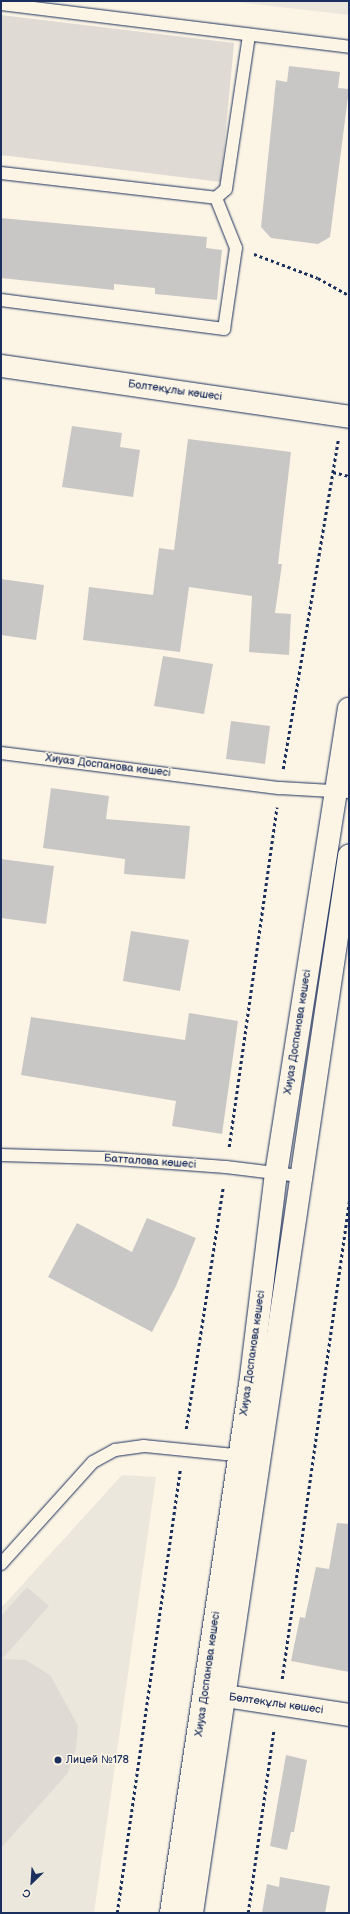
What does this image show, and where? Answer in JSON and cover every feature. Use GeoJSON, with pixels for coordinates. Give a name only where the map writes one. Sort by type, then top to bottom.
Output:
{"type":"FeatureCollection","features":[{"type":"Feature","properties":{"kind":"street","name":"Болтекұлы көшесі"},"geometry":{"type":"LineString","coordinates":[[1,366],[349,417]]}},
{"type":"Feature","properties":{"kind":"street","name":"Хиуаз Доспанова көшесі"},"geometry":{"type":"LineString","coordinates":[[249,1457],[276,1174],[342,792],[349,709]]}},
{"type":"Feature","properties":{"kind":"street","name":"Хиуаз Доспанова көшесі"},"geometry":{"type":"LineString","coordinates":[[192,1913],[214,1695],[249,1457],[299,1176],[349,856]]}},
{"type":"Feature","properties":{"kind":"street","name":"Хиуаз Доспанова көшесі"},"geometry":{"type":"LineString","coordinates":[[171,1913],[214,1695]]}},
{"type":"Feature","properties":{"kind":"street","name":"Бөлтекұлы көшесі"},"geometry":{"type":"LineString","coordinates":[[214,1695],[349,1715]]}},
{"type":"Feature","properties":{"kind":"lane"},"geometry":{"type":"LineString","coordinates":[[1,4],[349,47]]}},
{"type":"Feature","properties":{"kind":"lane"},"geometry":{"type":"LineString","coordinates":[[1,173],[216,198],[226,189],[249,35]]}},
{"type":"Feature","properties":{"kind":"lane"},"geometry":{"type":"LineString","coordinates":[[1,300],[224,329],[236,248],[216,198]]}},
{"type":"Feature","properties":{"kind":"lane","name":"Хиуаз Доспанова көшесі"},"geometry":{"type":"LineString","coordinates":[[1,753],[342,792]]}},
{"type":"Feature","properties":{"kind":"lane","name":"Батталова көшесі"},"geometry":{"type":"LineString","coordinates":[[1,1155],[103,1158],[226,1167],[299,1176]]}},
{"type":"Feature","properties":{"kind":"lane"},"geometry":{"type":"LineString","coordinates":[[1,1564],[93,1462],[115,1450],[144,1446],[249,1457]]}},
{"type":"Feature","properties":{"kind":"path"},"geometry":{"type":"LineString","coordinates":[[236,248],[279,262],[349,295]]}},
{"type":"Feature","properties":{"kind":"path"},"geometry":{"type":"LineString","coordinates":[[333,472],[349,476]]}},
{"type":"Feature","properties":{"kind":"path"},"geometry":{"type":"LineString","coordinates":[[248,1913],[349,1201]]}},
{"type":"Feature","properties":{"kind":"shaded area"},"geometry":{"type":"Polygon","coordinates":[[[227,1],[349,1],[349,15],[227,1]]]}},
{"type":"Feature","properties":{"kind":"shaded area"},"geometry":{"type":"Polygon","coordinates":[[[1,15],[234,43],[221,182],[1,155],[1,15]]]}},
{"type":"Feature","properties":{"kind":"shaded area","name":"Лицей №178"},"geometry":{"type":"Polygon","coordinates":[[[122,1475],[156,1477],[94,1913],[1,1913],[1,1608],[122,1475]]]}},
{"type":"Feature","properties":{"kind":"shaded area"},"geometry":{"type":"Polygon","coordinates":[[[27,1587],[49,1606],[2,1659],[26,1660],[51,1676],[78,1726],[76,1749],[68,1773],[1,1848],[1,1616],[27,1587]]]}},
{"type":"Feature","properties":{"kind":"building"},"geometry":{"type":"Polygon","coordinates":[[[289,66],[340,72],[338,88],[349,89],[330,237],[318,244],[271,238],[261,227],[276,80],[287,82],[289,66]]]}},
{"type":"Feature","properties":{"kind":"building"},"geometry":{"type":"Polygon","coordinates":[[[1,218],[207,237],[206,248],[222,250],[217,300],[155,294],[155,288],[114,284],[114,290],[1,278],[1,218]]]}},
{"type":"Feature","properties":{"kind":"building"},"geometry":{"type":"Polygon","coordinates":[[[72,426],[122,433],[120,447],[140,450],[133,497],[62,487],[72,426]]]}},
{"type":"Feature","properties":{"kind":"building"},"geometry":{"type":"Polygon","coordinates":[[[188,439],[291,452],[278,564],[282,564],[275,613],[291,614],[289,655],[249,652],[252,596],[189,587],[180,652],[83,640],[89,587],[153,595],[159,548],[174,550],[188,439]]]}},
{"type":"Feature","properties":{"kind":"building"},"geometry":{"type":"Polygon","coordinates":[[[1,579],[44,585],[36,640],[1,635],[1,579]]]}},
{"type":"Feature","properties":{"kind":"building"},"geometry":{"type":"Polygon","coordinates":[[[163,656],[213,664],[204,714],[154,706],[163,656]]]}},
{"type":"Feature","properties":{"kind":"building"},"geometry":{"type":"Polygon","coordinates":[[[231,721],[270,726],[265,764],[226,759],[231,721]]]}},
{"type":"Feature","properties":{"kind":"building"},"geometry":{"type":"Polygon","coordinates":[[[51,788],[109,796],[106,819],[190,826],[185,879],[124,874],[125,859],[43,848],[51,788]]]}},
{"type":"Feature","properties":{"kind":"building"},"geometry":{"type":"Polygon","coordinates":[[[1,859],[54,866],[46,924],[1,918],[1,859]]]}},
{"type":"Feature","properties":{"kind":"building"},"geometry":{"type":"Polygon","coordinates":[[[131,931],[189,940],[180,991],[123,981],[131,931]]]}},
{"type":"Feature","properties":{"kind":"building"},"geometry":{"type":"Polygon","coordinates":[[[189,1013],[238,1021],[222,1134],[172,1126],[176,1101],[21,1075],[31,1017],[185,1040],[189,1013]]]}},
{"type":"Feature","properties":{"kind":"building"},"geometry":{"type":"Polygon","coordinates":[[[147,1218],[196,1238],[176,1286],[152,1332],[48,1277],[77,1223],[132,1252],[147,1218]]]}},
{"type":"Feature","properties":{"kind":"building"},"geometry":{"type":"Polygon","coordinates":[[[337,1523],[349,1524],[349,1672],[291,1661],[300,1617],[305,1618],[316,1567],[329,1569],[337,1523]]]}},
{"type":"Feature","properties":{"kind":"building"},"geometry":{"type":"Polygon","coordinates":[[[286,1755],[307,1760],[294,1832],[291,1832],[287,1850],[270,1846],[286,1755]]]}},
{"type":"Feature","properties":{"kind":"building"},"geometry":{"type":"Polygon","coordinates":[[[280,1877],[330,1886],[325,1913],[262,1913],[267,1884],[279,1887],[280,1877]]]}},
{"type":"Feature","properties":{"kind":"place","name":"Лицей №178"},"geometry":{"type":"Point","coordinates":[58,1760]}}]}
